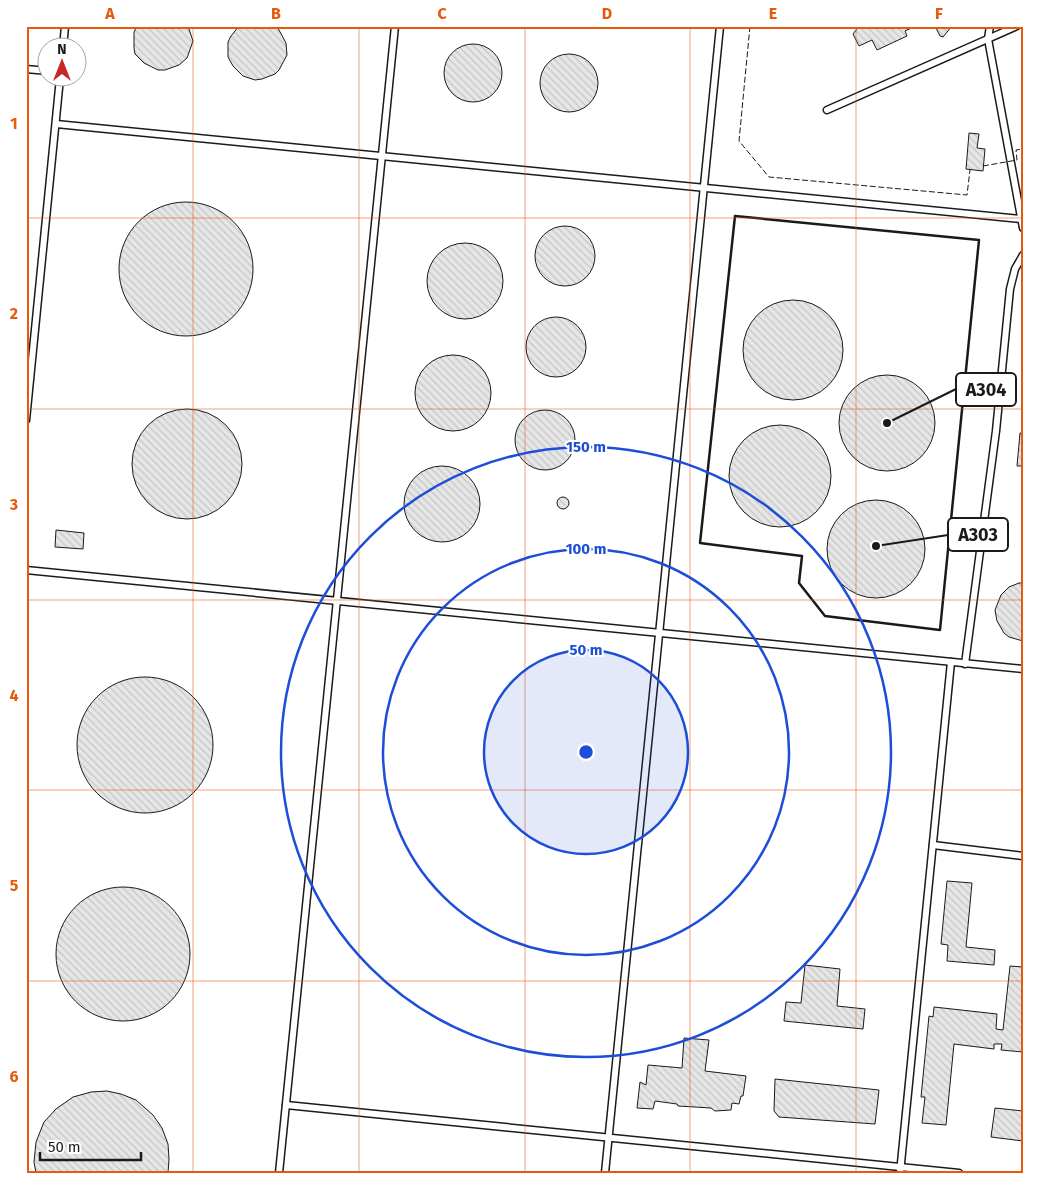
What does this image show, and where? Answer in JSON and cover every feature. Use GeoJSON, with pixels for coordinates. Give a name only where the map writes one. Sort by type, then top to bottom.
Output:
{"type":"FeatureCollection","features":[{"type":"Feature","properties":{"kind":"lane"},"geometry":{"type":"LineString","coordinates":[[279,1173],[395,26]]}},
{"type":"Feature","properties":{"kind":"lane"},"geometry":{"type":"LineString","coordinates":[[606,1173],[720,26]]}},
{"type":"Feature","properties":{"kind":"lane"},"geometry":{"type":"LineString","coordinates":[[990,26],[988,39],[1023,228]]}},
{"type":"Feature","properties":{"kind":"lane"},"geometry":{"type":"LineString","coordinates":[[827,110],[1017,26]]}},
{"type":"Feature","properties":{"kind":"lane"},"geometry":{"type":"LineString","coordinates":[[26,420],[59,88]]}},
{"type":"Feature","properties":{"kind":"lane"},"geometry":{"type":"LineString","coordinates":[[56,124],[382,154],[1021,219]]}},
{"type":"Feature","properties":{"kind":"lane"},"geometry":{"type":"LineString","coordinates":[[965,664],[996,431],[1010,288],[1015,269],[1023,255]]}},
{"type":"Feature","properties":{"kind":"lane"},"geometry":{"type":"LineString","coordinates":[[26,570],[1023,669]]}},
{"type":"Feature","properties":{"kind":"lane"},"geometry":{"type":"LineString","coordinates":[[900,1170],[951,662]]}},
{"type":"Feature","properties":{"kind":"lane"},"geometry":{"type":"LineString","coordinates":[[933,845],[1023,856]]}},
{"type":"Feature","properties":{"kind":"lane"},"geometry":{"type":"LineString","coordinates":[[286,1105],[900,1170],[959,1173]]}},
{"type":"Feature","properties":{"kind":"building"},"geometry":{"type":"Polygon","coordinates":[[[137,26],[188,26],[193,41],[187,58],[179,65],[165,70],[158,70],[144,63],[135,54],[134,32],[137,26]]]}},
{"type":"Feature","properties":{"kind":"building"},"geometry":{"type":"Polygon","coordinates":[[[239,26],[276,26],[279,30],[286,43],[287,55],[275,74],[255,80],[243,76],[233,66],[228,57],[228,42],[239,26]]]}},
{"type":"Feature","properties":{"kind":"building"},"geometry":{"type":"Polygon","coordinates":[[[859,26],[916,26],[905,31],[907,36],[877,50],[872,40],[859,46],[853,34],[859,26]]]}},
{"type":"Feature","properties":{"kind":"building"},"geometry":{"type":"Polygon","coordinates":[[[935,26],[952,26],[943,37],[940,36],[935,26]]]}},
{"type":"Feature","properties":{"kind":"building"},"geometry":{"type":"Polygon","coordinates":[[[467,44],[479,44],[494,52],[502,67],[502,79],[494,94],[479,102],[467,102],[452,94],[444,79],[444,67],[452,52],[467,44]]]}},
{"type":"Feature","properties":{"kind":"building"},"geometry":{"type":"Polygon","coordinates":[[[563,54],[575,54],[590,62],[598,77],[598,89],[590,104],[575,112],[563,112],[548,104],[540,89],[540,77],[548,62],[563,54]]]}},
{"type":"Feature","properties":{"kind":"building"},"geometry":{"type":"Polygon","coordinates":[[[969,133],[979,134],[977,148],[985,149],[983,171],[966,169],[969,133]]]}},
{"type":"Feature","properties":{"kind":"building"},"geometry":{"type":"Polygon","coordinates":[[[186,202],[212,207],[223,213],[233,222],[242,232],[248,243],[253,269],[248,295],[242,306],[233,316],[223,325],[212,331],[186,336],[160,331],[149,325],[139,316],[130,306],[124,295],[119,269],[124,243],[130,232],[139,222],[149,213],[160,207],[186,202]]]}},
{"type":"Feature","properties":{"kind":"building"},"geometry":{"type":"Polygon","coordinates":[[[565,226],[582,231],[590,239],[595,256],[590,273],[582,281],[565,286],[548,281],[540,273],[535,256],[540,239],[548,231],[565,226]]]}},
{"type":"Feature","properties":{"kind":"building"},"geometry":{"type":"Polygon","coordinates":[[[465,243],[480,246],[492,254],[500,266],[503,281],[500,296],[492,308],[480,316],[465,319],[450,316],[438,308],[430,296],[427,281],[430,266],[438,254],[450,246],[465,243]]]}},
{"type":"Feature","properties":{"kind":"building"},"geometry":{"type":"Polygon","coordinates":[[[793,300],[812,304],[828,315],[839,331],[843,350],[839,369],[828,385],[812,396],[793,400],[774,396],[758,385],[747,369],[743,350],[747,331],[758,315],[774,304],[793,300]]]}},
{"type":"Feature","properties":{"kind":"building"},"geometry":{"type":"Polygon","coordinates":[[[556,317],[572,322],[577,326],[581,331],[586,347],[581,363],[577,368],[572,372],[556,377],[540,372],[535,368],[531,363],[526,347],[531,331],[535,326],[540,322],[556,317]]]}},
{"type":"Feature","properties":{"kind":"building"},"geometry":{"type":"Polygon","coordinates":[[[446,355],[460,355],[474,361],[485,372],[491,386],[488,408],[480,420],[460,431],[446,431],[432,425],[421,414],[415,400],[415,386],[421,372],[432,361],[446,355]]]}},
{"type":"Feature","properties":{"kind":"building"},"geometry":{"type":"Polygon","coordinates":[[[887,375],[905,378],[921,389],[932,405],[935,423],[932,441],[921,457],[905,468],[887,471],[869,468],[853,457],[842,441],[839,423],[842,405],[853,389],[869,378],[887,375]]]}},
{"type":"Feature","properties":{"kind":"building"},"geometry":{"type":"Polygon","coordinates":[[[187,409],[208,414],[226,425],[237,443],[242,464],[237,485],[226,503],[208,514],[187,519],[166,514],[148,503],[137,485],[132,464],[137,443],[148,425],[166,414],[187,409]]]}},
{"type":"Feature","properties":{"kind":"building"},"geometry":{"type":"Polygon","coordinates":[[[545,410],[562,415],[570,423],[575,440],[570,457],[562,465],[545,470],[528,465],[520,457],[515,440],[520,423],[528,415],[545,410]]]}},
{"type":"Feature","properties":{"kind":"building"},"geometry":{"type":"Polygon","coordinates":[[[780,425],[799,429],[816,440],[827,457],[831,476],[827,495],[816,512],[799,523],[780,527],[761,523],[744,512],[733,495],[729,476],[733,457],[744,440],[761,429],[780,425]]]}},
{"type":"Feature","properties":{"kind":"building"},"geometry":{"type":"Polygon","coordinates":[[[1020,433],[1023,433],[1023,466],[1017,466],[1020,433]]]}},
{"type":"Feature","properties":{"kind":"building"},"geometry":{"type":"Polygon","coordinates":[[[442,466],[457,469],[469,477],[477,489],[480,504],[477,519],[469,531],[457,539],[442,542],[427,539],[415,531],[407,519],[404,504],[407,489],[415,477],[427,469],[442,466]]]}},
{"type":"Feature","properties":{"kind":"building"},"geometry":{"type":"Polygon","coordinates":[[[561,497],[565,497],[569,503],[565,509],[561,509],[557,505],[557,501],[561,497]]]}},
{"type":"Feature","properties":{"kind":"building"},"geometry":{"type":"Polygon","coordinates":[[[876,500],[895,504],[910,515],[921,530],[925,549],[921,568],[910,583],[895,594],[876,598],[857,594],[842,583],[831,568],[827,549],[831,530],[842,515],[857,504],[876,500]]]}},
{"type":"Feature","properties":{"kind":"building"},"geometry":{"type":"Polygon","coordinates":[[[56,530],[84,533],[83,549],[55,547],[56,530]]]}},
{"type":"Feature","properties":{"kind":"building"},"geometry":{"type":"Polygon","coordinates":[[[1023,583],[1023,641],[1009,637],[1004,633],[997,621],[995,610],[1001,595],[1009,587],[1023,583]]]}},
{"type":"Feature","properties":{"kind":"building"},"geometry":{"type":"Polygon","coordinates":[[[145,677],[171,682],[193,697],[208,719],[213,745],[208,771],[193,793],[171,808],[145,813],[119,808],[97,793],[82,771],[77,745],[82,719],[97,697],[119,682],[145,677]]]}},
{"type":"Feature","properties":{"kind":"building"},"geometry":{"type":"Polygon","coordinates":[[[947,881],[972,883],[966,947],[995,950],[994,965],[947,961],[948,945],[941,944],[947,881]]]}},
{"type":"Feature","properties":{"kind":"building"},"geometry":{"type":"Polygon","coordinates":[[[123,887],[149,892],[160,898],[170,907],[179,917],[185,928],[190,954],[185,980],[179,991],[170,1001],[160,1010],[149,1016],[123,1021],[97,1016],[86,1010],[76,1001],[67,991],[61,980],[56,954],[61,928],[67,917],[76,907],[86,898],[97,892],[123,887]]]}},
{"type":"Feature","properties":{"kind":"building"},"geometry":{"type":"Polygon","coordinates":[[[805,965],[840,969],[837,1006],[865,1009],[863,1029],[784,1021],[786,1002],[801,1003],[805,965]]]}},
{"type":"Feature","properties":{"kind":"building"},"geometry":{"type":"Polygon","coordinates":[[[1010,966],[1023,967],[1023,1052],[1001,1050],[1002,1044],[994,1044],[994,1049],[954,1044],[946,1125],[922,1123],[925,1097],[921,1097],[929,1016],[933,1017],[934,1007],[997,1014],[996,1029],[1003,1030],[1010,966]]]}},
{"type":"Feature","properties":{"kind":"building"},"geometry":{"type":"Polygon","coordinates":[[[684,1038],[709,1040],[705,1071],[746,1076],[743,1096],[741,1096],[739,1104],[732,1103],[731,1110],[715,1111],[711,1108],[678,1106],[677,1104],[655,1101],[653,1109],[637,1108],[640,1082],[646,1085],[648,1065],[682,1068],[684,1038]]]}},
{"type":"Feature","properties":{"kind":"building"},"geometry":{"type":"Polygon","coordinates":[[[775,1079],[879,1090],[875,1124],[779,1117],[774,1111],[775,1079]]]}},
{"type":"Feature","properties":{"kind":"building"},"geometry":{"type":"Polygon","coordinates":[[[107,1091],[136,1100],[153,1115],[162,1128],[168,1144],[168,1173],[36,1173],[34,1162],[36,1142],[44,1122],[56,1109],[73,1097],[91,1092],[107,1091]]]}},
{"type":"Feature","properties":{"kind":"building"},"geometry":{"type":"Polygon","coordinates":[[[995,1108],[1023,1111],[1023,1141],[991,1137],[995,1108]]]}},
{"type":"Feature","properties":{"kind":"fence"},"geometry":{"type":"LineString","coordinates":[[750,26],[739,141],[769,177],[967,195],[970,170]]}},
{"type":"Feature","properties":{"kind":"fence"},"geometry":{"type":"LineString","coordinates":[[983,166],[1017,160],[1016,150],[1023,149]]}},
{"type":"Feature","properties":{"kind":"wall"},"geometry":{"type":"LineString","coordinates":[[735,216],[979,240],[940,630],[825,616],[799,583],[802,556],[700,543],[735,216]]}},
{"type":"Feature","properties":{"kind":"place","name":"A304"},"geometry":{"type":"Point","coordinates":[887,423]}},
{"type":"Feature","properties":{"kind":"place","name":"A303"},"geometry":{"type":"Point","coordinates":[876,546]}}]}
